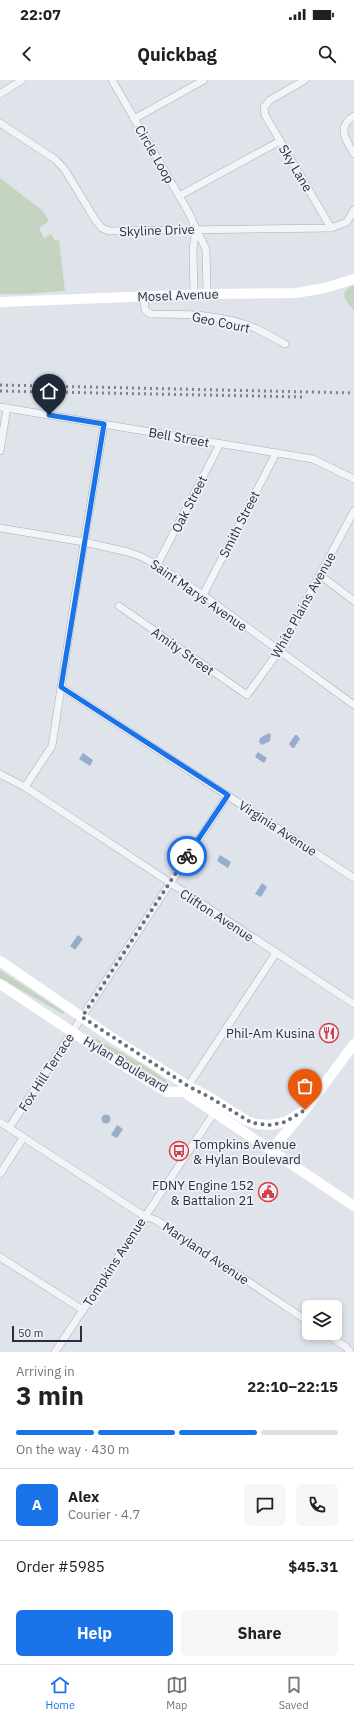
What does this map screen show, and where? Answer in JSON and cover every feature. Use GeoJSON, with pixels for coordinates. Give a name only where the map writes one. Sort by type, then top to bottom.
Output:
{"type":"FeatureCollection","features":[{"type":"Feature","properties":{"kind":"main road","name":"Mosel Avenue"},"geometry":{"type":"LineString","coordinates":[[0,302],[194,294],[296,293],[326,288],[354,279]]}},
{"type":"Feature","properties":{"kind":"main road","name":"Hylan Boulevard"},"geometry":{"type":"LineString","coordinates":[[0,961],[186,1089],[214,1113],[354,1206]]}},
{"type":"Feature","properties":{"kind":"main road","name":"Hylan Boulevard"},"geometry":{"type":"LineString","coordinates":[[0,984],[116,1061],[167,1092],[186,1089]]}},
{"type":"Feature","properties":{"kind":"main road"},"geometry":{"type":"LineString","coordinates":[[271,1150],[305,1110],[354,1044]]}},
{"type":"Feature","properties":{"kind":"main road"},"geometry":{"type":"LineString","coordinates":[[186,1089],[211,1098],[247,1121],[257,1124],[270,1125],[285,1122],[305,1110]]}},
{"type":"Feature","properties":{"kind":"street"},"geometry":{"type":"LineString","coordinates":[[0,94],[22,80]]}},
{"type":"Feature","properties":{"kind":"street","name":"Circle Loop"},"geometry":{"type":"LineString","coordinates":[[112,80],[179,196],[206,248],[206,294]]}},
{"type":"Feature","properties":{"kind":"street"},"geometry":{"type":"LineString","coordinates":[[134,119],[204,80]]}},
{"type":"Feature","properties":{"kind":"street","name":"Sky Lane"},"geometry":{"type":"LineString","coordinates":[[305,80],[270,100],[264,107],[265,115],[332,228]]}},
{"type":"Feature","properties":{"kind":"street"},"geometry":{"type":"LineString","coordinates":[[354,116],[349,119],[344,127],[344,136],[354,154]]}},
{"type":"Feature","properties":{"kind":"street","name":"Skyline Drive"},"geometry":{"type":"LineString","coordinates":[[0,123],[56,160],[65,170],[96,221],[102,228],[114,232],[196,229],[332,228],[347,222],[354,210]]}},
{"type":"Feature","properties":{"kind":"street"},"geometry":{"type":"LineString","coordinates":[[179,196],[280,141]]}},
{"type":"Feature","properties":{"kind":"street"},"geometry":{"type":"LineString","coordinates":[[194,294],[193,249],[196,229]]}},
{"type":"Feature","properties":{"kind":"street","name":"Geo Court"},"geometry":{"type":"LineString","coordinates":[[144,296],[145,310],[151,314],[198,314],[227,320],[257,329],[285,344]]}},
{"type":"Feature","properties":{"kind":"street"},"geometry":{"type":"LineString","coordinates":[[0,451],[4,407]]}},
{"type":"Feature","properties":{"kind":"street","name":"Bell Street"},"geometry":{"type":"LineString","coordinates":[[4,407],[313,459],[354,479]]}},
{"type":"Feature","properties":{"kind":"street"},"geometry":{"type":"LineString","coordinates":[[25,787],[52,746],[104,424]]}},
{"type":"Feature","properties":{"kind":"street","name":"Oak Street"},"geometry":{"type":"LineString","coordinates":[[158,564],[220,444]]}},
{"type":"Feature","properties":{"kind":"street","name":"Smith Street"},"geometry":{"type":"LineString","coordinates":[[203,595],[276,453]]}},
{"type":"Feature","properties":{"kind":"street","name":"White Plains Avenue"},"geometry":{"type":"LineString","coordinates":[[247,696],[279,651],[354,511]]}},
{"type":"Feature","properties":{"kind":"street","name":"Saint Marys Avenue"},"geometry":{"type":"LineString","coordinates":[[0,528],[84,542],[128,552],[158,564],[354,705]]}},
{"type":"Feature","properties":{"kind":"street"},"geometry":{"type":"LineString","coordinates":[[320,575],[354,601]]}},
{"type":"Feature","properties":{"kind":"street","name":"Amity Street"},"geometry":{"type":"LineString","coordinates":[[118,606],[247,696]]}},
{"type":"Feature","properties":{"kind":"street","name":"Virginia Avenue"},"geometry":{"type":"LineString","coordinates":[[61,687],[354,878]]}},
{"type":"Feature","properties":{"kind":"street","name":"Clifton Avenue"},"geometry":{"type":"LineString","coordinates":[[0,774],[25,787],[169,884],[354,1004]]}},
{"type":"Feature","properties":{"kind":"street","name":"Fox Hill Terrace"},"geometry":{"type":"LineString","coordinates":[[9,1128],[228,795]]}},
{"type":"Feature","properties":{"kind":"street"},"geometry":{"type":"LineString","coordinates":[[186,1089],[276,953]]}},
{"type":"Feature","properties":{"kind":"street","name":"Tompkins Avenue"},"geometry":{"type":"LineString","coordinates":[[55,1352],[144,1216],[214,1113]]}},
{"type":"Feature","properties":{"kind":"street","name":"Maryland Avenue"},"geometry":{"type":"LineString","coordinates":[[0,1122],[144,1216],[156,1220],[302,1317]]}},
{"type":"Feature","properties":{"kind":"street"},"geometry":{"type":"LineString","coordinates":[[0,1174],[24,1138]]}},
{"type":"Feature","properties":{"kind":"street"},"geometry":{"type":"LineString","coordinates":[[0,1256],[82,1310]]}},
{"type":"Feature","properties":{"kind":"street"},"geometry":{"type":"LineString","coordinates":[[336,1340],[346,1347],[350,1352]]}},
{"type":"Feature","properties":{"kind":"green space"},"geometry":{"type":"Polygon","coordinates":[[[0,178],[43,211],[49,221],[39,228],[44,238],[51,234],[55,241],[59,239],[65,291],[0,294],[0,178]]]}},
{"type":"Feature","properties":{"kind":"green space"},"geometry":{"type":"Polygon","coordinates":[[[354,285],[354,311],[346,300],[344,294],[354,285]]]}},
{"type":"Feature","properties":{"kind":"green space"},"geometry":{"type":"Polygon","coordinates":[[[0,970],[64,1012],[63,1014],[0,978],[0,970]]]}},
{"type":"Feature","properties":{"kind":"green space"},"geometry":{"type":"Polygon","coordinates":[[[92,1036],[144,1065],[167,1081],[166,1083],[100,1045],[91,1039],[92,1036]]]}},
{"type":"Feature","properties":{"kind":"water"},"geometry":{"type":"Polygon","coordinates":[[[269,733],[271,735],[270,741],[262,745],[259,742],[260,738],[269,733]]]}},
{"type":"Feature","properties":{"kind":"water"},"geometry":{"type":"Polygon","coordinates":[[[295,735],[297,735],[300,739],[294,748],[292,748],[289,744],[295,735]]]}},
{"type":"Feature","properties":{"kind":"water"},"geometry":{"type":"Polygon","coordinates":[[[258,752],[267,758],[264,763],[255,757],[258,752]]]}},
{"type":"Feature","properties":{"kind":"water"},"geometry":{"type":"Polygon","coordinates":[[[83,753],[93,760],[90,766],[79,759],[83,753]]]}},
{"type":"Feature","properties":{"kind":"water"},"geometry":{"type":"Polygon","coordinates":[[[220,855],[231,862],[228,868],[217,861],[220,855]]]}},
{"type":"Feature","properties":{"kind":"water"},"geometry":{"type":"Polygon","coordinates":[[[262,883],[267,887],[261,897],[255,894],[262,883]]]}},
{"type":"Feature","properties":{"kind":"water"},"geometry":{"type":"Polygon","coordinates":[[[78,935],[83,939],[75,950],[70,946],[78,935]]]}},
{"type":"Feature","properties":{"kind":"water"},"geometry":{"type":"Polygon","coordinates":[[[106,1114],[111,1119],[106,1124],[101,1119],[106,1114]]]}},
{"type":"Feature","properties":{"kind":"water"},"geometry":{"type":"Polygon","coordinates":[[[117,1125],[123,1129],[117,1138],[111,1135],[117,1125]]]}},
{"type":"Feature","properties":{"kind":"railway"},"geometry":{"type":"LineString","coordinates":[[0,385],[354,393]]}},
{"type":"Feature","properties":{"kind":"railway"},"geometry":{"type":"LineString","coordinates":[[0,391],[306,397]]}},
{"type":"Feature","properties":{"kind":"way so far"},"geometry":{"type":"LineString","coordinates":[[187,856],[82,1017],[188,1086],[203,1093],[247,1121],[257,1124],[270,1125],[285,1122],[305,1110]]}},
{"type":"Feature","properties":{"kind":"place","name":"Phil-Am Kusina"},"geometry":{"type":"Point","coordinates":[329,1033]}},
{"type":"Feature","properties":{"kind":"place","name":"Tompkins Avenue & Hylan Boulevard"},"geometry":{"type":"Point","coordinates":[179,1151]}},
{"type":"Feature","properties":{"kind":"place","name":"FDNY Engine 152 & Battalion 21"},"geometry":{"type":"Point","coordinates":[268,1192]}},
{"type":"Feature","properties":{"kind":"route"},"geometry":{"type":"LineString","coordinates":[[49,415],[104,424],[61,687],[228,795],[187,856]]}}]}
